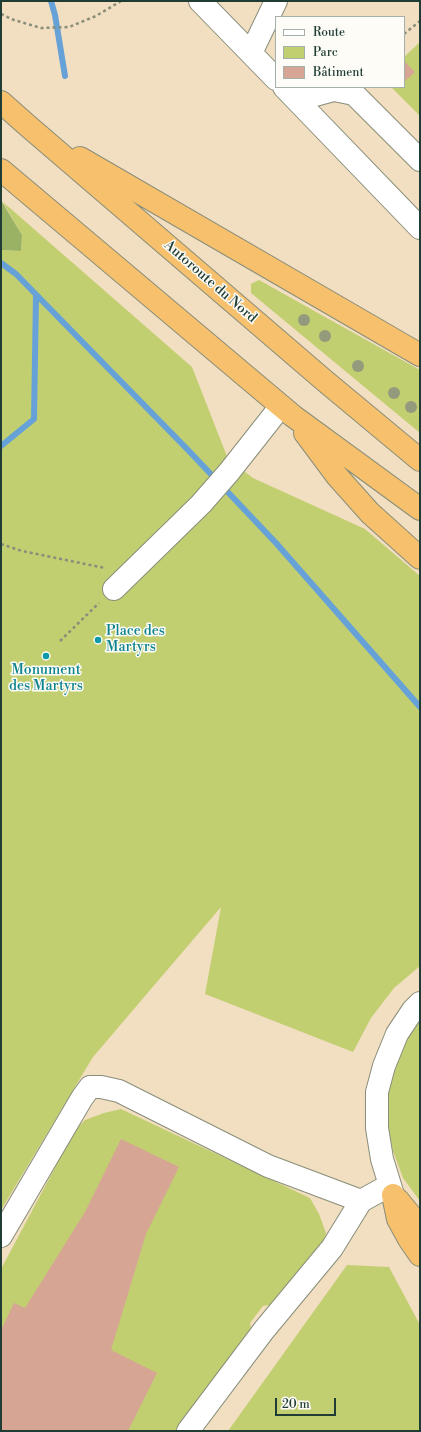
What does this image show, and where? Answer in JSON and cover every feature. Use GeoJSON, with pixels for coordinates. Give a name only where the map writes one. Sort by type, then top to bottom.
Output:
{"type":"FeatureCollection","features":[{"type":"Feature","properties":{"kind":"highway","name":"Autoroute du Nord"},"geometry":{"type":"LineString","coordinates":[[1,102],[325,381],[420,460]]}},
{"type":"Feature","properties":{"kind":"highway"},"geometry":{"type":"LineString","coordinates":[[28,126],[152,200],[420,355]]}},
{"type":"Feature","properties":{"kind":"highway"},"geometry":{"type":"LineString","coordinates":[[1,170],[287,411],[420,509]]}},
{"type":"Feature","properties":{"kind":"highway"},"geometry":{"type":"LineString","coordinates":[[287,411],[337,476],[370,512],[420,558]]}},
{"type":"Feature","properties":{"kind":"highway"},"geometry":{"type":"LineString","coordinates":[[392,1190],[416,1222],[420,1225]]}},
{"type":"Feature","properties":{"kind":"highway"},"geometry":{"type":"LineString","coordinates":[[392,1190],[398,1219],[408,1240],[420,1255]]}},
{"type":"Feature","properties":{"kind":"street"},"geometry":{"type":"LineString","coordinates":[[200,1],[275,78]]}},
{"type":"Feature","properties":{"kind":"street"},"geometry":{"type":"LineString","coordinates":[[251,53],[274,2]]}},
{"type":"Feature","properties":{"kind":"street"},"geometry":{"type":"LineString","coordinates":[[290,94],[334,90],[354,94],[420,160]]}},
{"type":"Feature","properties":{"kind":"street"},"geometry":{"type":"LineString","coordinates":[[290,94],[420,228]]}},
{"type":"Feature","properties":{"kind":"street"},"geometry":{"type":"LineString","coordinates":[[114,589],[201,504],[287,411]]}},
{"type":"Feature","properties":{"kind":"street"},"geometry":{"type":"LineString","coordinates":[[188,1431],[264,1330],[332,1248],[361,1201],[392,1190],[382,1159],[377,1128],[377,1092],[384,1066],[396,1034],[413,1010],[420,1003]]}},
{"type":"Feature","properties":{"kind":"street"},"geometry":{"type":"LineString","coordinates":[[1,1236],[82,1098],[90,1087],[101,1087],[119,1091],[268,1166],[361,1201]]}},
{"type":"Feature","properties":{"kind":"path"},"geometry":{"type":"LineString","coordinates":[[1,14],[14,20],[40,28],[69,27],[96,16],[121,1]]}},
{"type":"Feature","properties":{"kind":"path"},"geometry":{"type":"LineString","coordinates":[[405,33],[420,21]]}},
{"type":"Feature","properties":{"kind":"path"},"geometry":{"type":"LineString","coordinates":[[1,544],[22,551],[131,573]]}},
{"type":"Feature","properties":{"kind":"path"},"geometry":{"type":"LineString","coordinates":[[60,641],[114,589]]}},
{"type":"Feature","properties":{"kind":"green space"},"geometry":{"type":"Polygon","coordinates":[[[420,42],[420,116],[392,88],[405,88],[405,56],[420,42]]]}},
{"type":"Feature","properties":{"kind":"green space"},"geometry":{"type":"Polygon","coordinates":[[[1,200],[22,235],[21,251],[1,250],[1,200]]]}},
{"type":"Feature","properties":{"kind":"green space"},"geometry":{"type":"Polygon","coordinates":[[[3,202],[192,367],[228,459],[253,478],[365,529],[420,576],[420,966],[394,988],[371,1018],[353,1052],[205,994],[221,907],[93,1057],[1,1210],[1,250],[21,251],[22,235],[3,202]]]}},
{"type":"Feature","properties":{"kind":"green space"},"geometry":{"type":"Polygon","coordinates":[[[259,280],[420,370],[420,433],[251,293],[251,284],[259,280]]]}},
{"type":"Feature","properties":{"kind":"green space"},"geometry":{"type":"Polygon","coordinates":[[[420,1020],[420,1201],[403,1178],[393,1151],[386,1121],[387,1092],[395,1066],[405,1042],[420,1020]]]}},
{"type":"Feature","properties":{"kind":"green space"},"geometry":{"type":"Polygon","coordinates":[[[121,1109],[310,1198],[319,1214],[326,1233],[324,1244],[278,1304],[263,1306],[250,1323],[253,1338],[182,1431],[1,1431],[1,1269],[75,1130],[85,1120],[121,1109]]]}},
{"type":"Feature","properties":{"kind":"green space"},"geometry":{"type":"Polygon","coordinates":[[[347,1265],[389,1267],[420,1325],[420,1431],[228,1431],[347,1265]]]}},
{"type":"Feature","properties":{"kind":"building"},"geometry":{"type":"Polygon","coordinates":[[[405,62],[415,72],[405,81],[405,62]]]}},
{"type":"Feature","properties":{"kind":"building"},"geometry":{"type":"Polygon","coordinates":[[[121,1139],[179,1167],[146,1234],[111,1350],[157,1373],[128,1431],[1,1431],[1,1330],[14,1303],[25,1308],[85,1212],[121,1139]]]}},
{"type":"Feature","properties":{"kind":"waterway"},"geometry":{"type":"LineString","coordinates":[[51,1],[55,15],[65,76]]}},
{"type":"Feature","properties":{"kind":"waterway"},"geometry":{"type":"LineString","coordinates":[[1,263],[16,274],[188,450],[276,543],[420,707]]}},
{"type":"Feature","properties":{"kind":"waterway"},"geometry":{"type":"LineString","coordinates":[[1,446],[34,419],[36,295]]}},
{"type":"Feature","properties":{"kind":"place","name":"Place des Martyrs"},"geometry":{"type":"Point","coordinates":[98,640]}},
{"type":"Feature","properties":{"kind":"place","name":"Monument des Martyrs"},"geometry":{"type":"Point","coordinates":[46,656]}}]}
